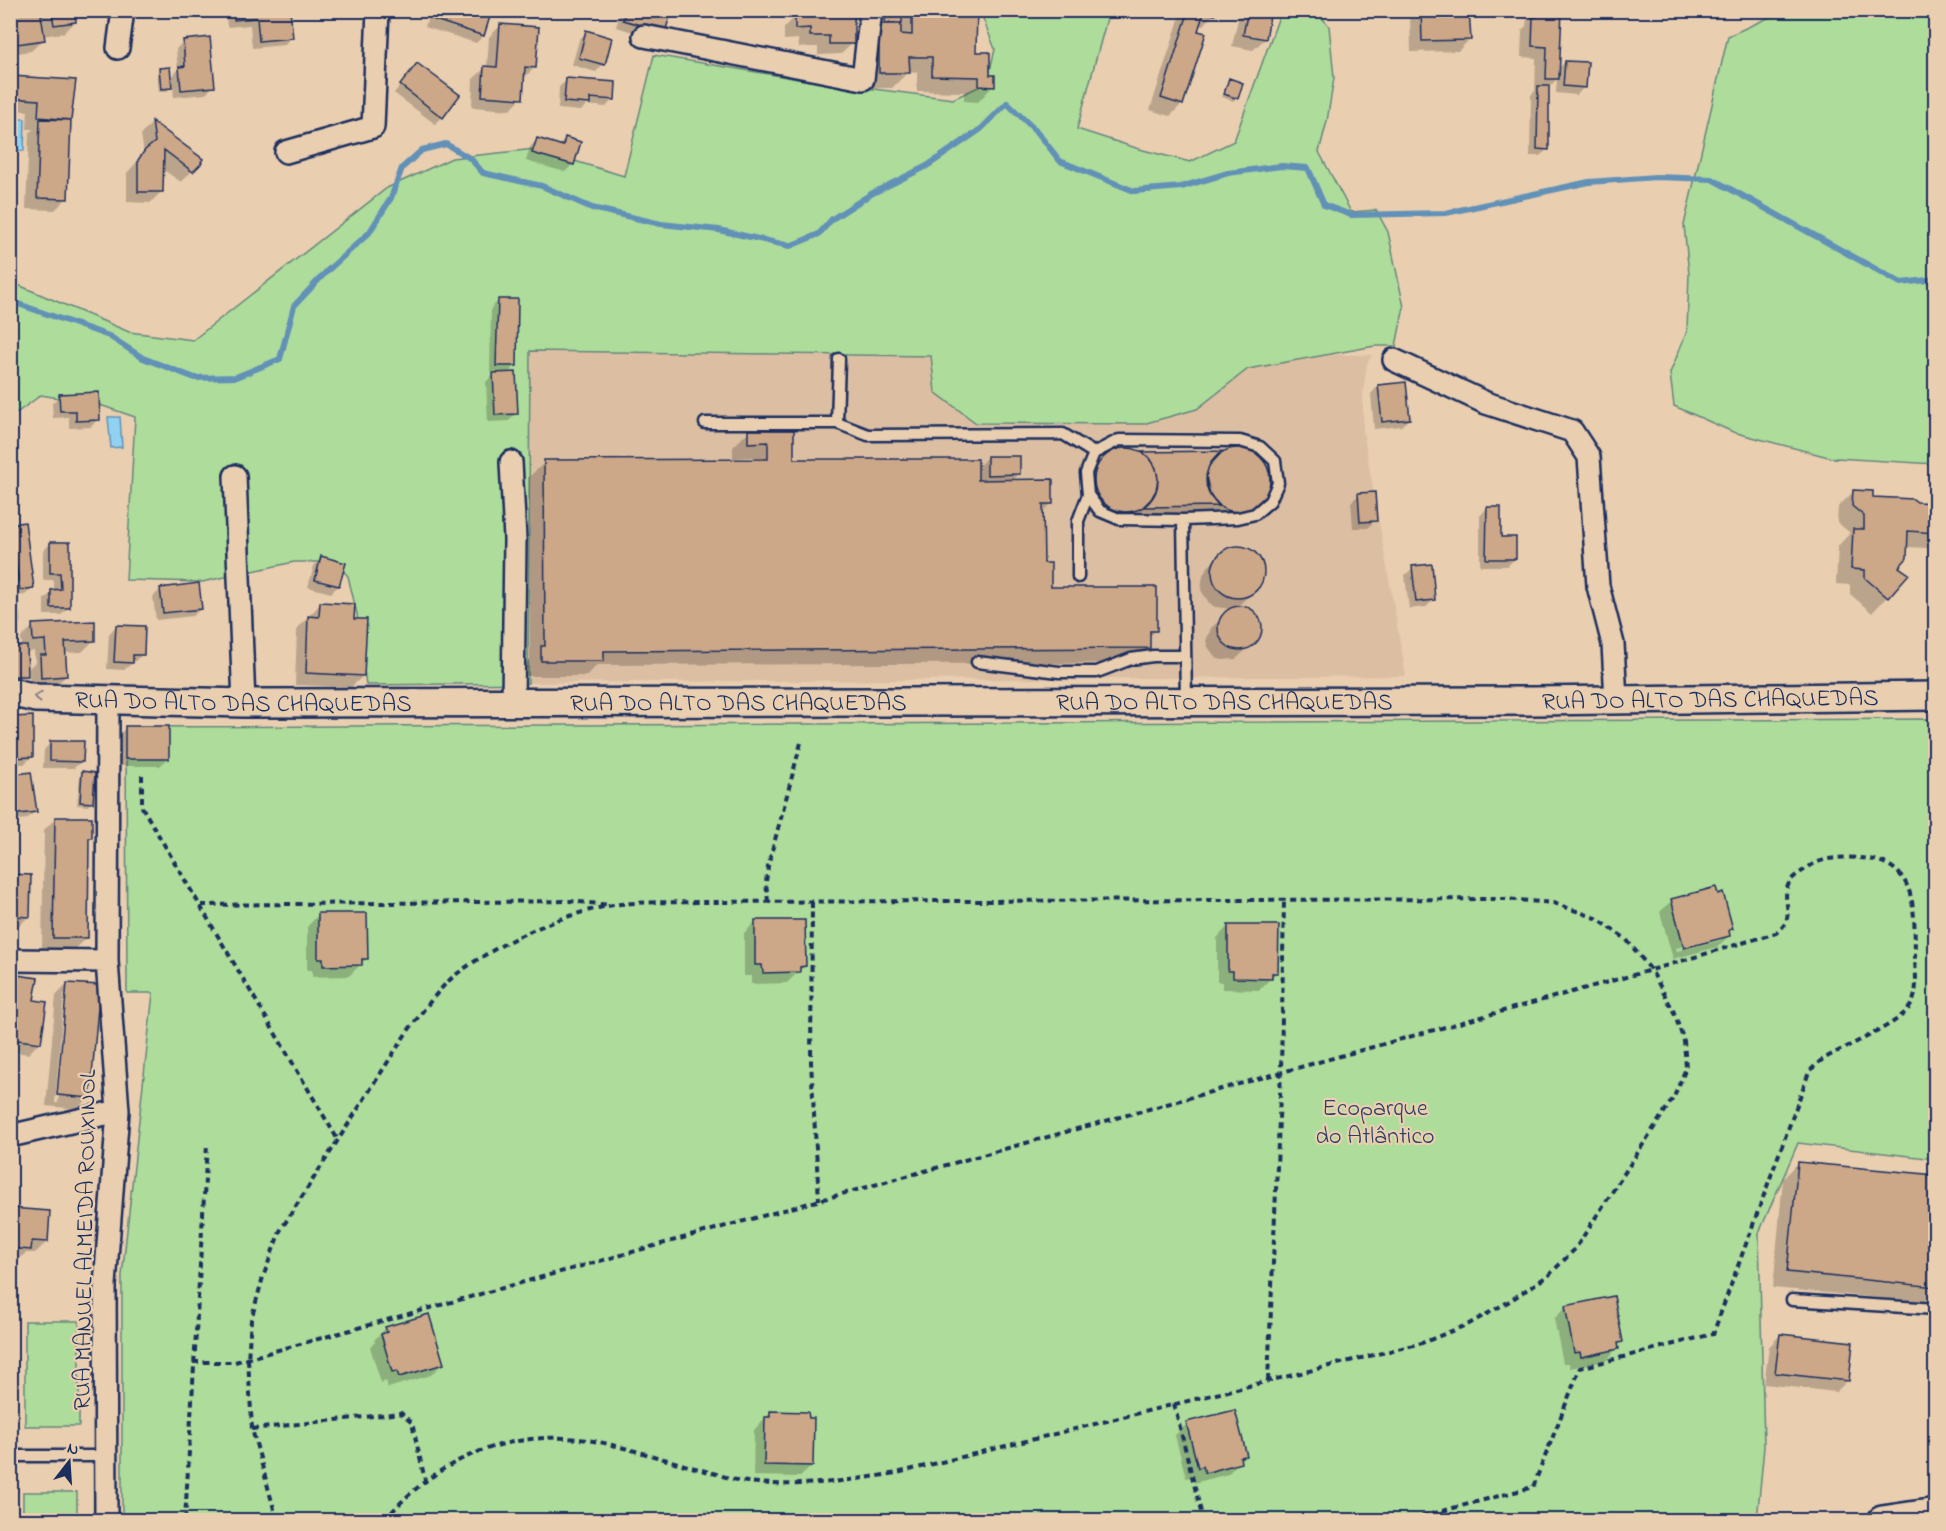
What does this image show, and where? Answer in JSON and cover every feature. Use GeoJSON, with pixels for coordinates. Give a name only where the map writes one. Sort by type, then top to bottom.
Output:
{"type":"FeatureCollection","features":[{"type":"Feature","properties":{"kind":"street"},"geometry":{"type":"LineString","coordinates":[[118,48],[123,10]]}},
{"type":"Feature","properties":{"kind":"street"},"geometry":{"type":"LineString","coordinates":[[286,152],[372,127],[378,10]]}},
{"type":"Feature","properties":{"kind":"street"},"geometry":{"type":"LineString","coordinates":[[644,36],[863,79],[871,10]]}},
{"type":"Feature","properties":{"kind":"street"},"geometry":{"type":"LineString","coordinates":[[1394,360],[1486,403],[1572,431],[1589,457],[1598,586],[1613,644],[1616,700]]}},
{"type":"Feature","properties":{"kind":"street"},"geometry":{"type":"LineString","coordinates":[[511,462],[515,538],[513,703]]}},
{"type":"Feature","properties":{"kind":"street"},"geometry":{"type":"LineString","coordinates":[[235,476],[244,704]]}},
{"type":"Feature","properties":{"kind":"street","name":"RUA DO ALTO DAS CHAQUEDAS"},"geometry":{"type":"LineString","coordinates":[[10,692],[36,698],[244,704],[1616,700],[1935,696]]}},
{"type":"Feature","properties":{"kind":"street","name":"RUA MANUEL ALMEIDA ROUXINOL"},"geometry":{"type":"LineString","coordinates":[[106,1521],[105,1285],[118,1111],[107,961],[108,699]]}},
{"type":"Feature","properties":{"kind":"street"},"geometry":{"type":"LineString","coordinates":[[10,960],[107,961]]}},
{"type":"Feature","properties":{"kind":"street"},"geometry":{"type":"LineString","coordinates":[[10,1136],[118,1111]]}},
{"type":"Feature","properties":{"kind":"street"},"geometry":{"type":"LineString","coordinates":[[1882,1521],[1935,1512]]}},
{"type":"Feature","properties":{"kind":"lane"},"geometry":{"type":"LineString","coordinates":[[837,423],[839,359]]}},
{"type":"Feature","properties":{"kind":"lane"},"geometry":{"type":"LineString","coordinates":[[705,423],[837,423],[868,435],[1063,434],[1094,453]]}},
{"type":"Feature","properties":{"kind":"lane"},"geometry":{"type":"LineString","coordinates":[[1078,577],[1078,521],[1088,495],[1086,473],[1094,453],[1119,440],[1240,441],[1260,447],[1275,461],[1278,483],[1270,501],[1255,514],[1238,518],[1119,519],[1100,511],[1088,495]]}},
{"type":"Feature","properties":{"kind":"lane"},"geometry":{"type":"LineString","coordinates":[[1183,520],[1186,702]]}},
{"type":"Feature","properties":{"kind":"lane"},"geometry":{"type":"LineString","coordinates":[[977,662],[1059,672],[1097,672],[1131,659],[1185,656]]}},
{"type":"Feature","properties":{"kind":"lane"},"geometry":{"type":"LineString","coordinates":[[1792,1300],[1935,1309]]}},
{"type":"Feature","properties":{"kind":"lane"},"geometry":{"type":"LineString","coordinates":[[10,1456],[106,1456]]}},
{"type":"Feature","properties":{"kind":"path"},"geometry":{"type":"LineString","coordinates":[[768,902],[766,882],[768,866],[802,739]]}},
{"type":"Feature","properties":{"kind":"path"},"geometry":{"type":"LineString","coordinates":[[142,775],[142,807],[338,1140]]}},
{"type":"Feature","properties":{"kind":"path"},"geometry":{"type":"LineString","coordinates":[[193,1362],[234,1362],[248,1359],[1651,970],[1776,933],[1786,926],[1788,917],[1786,897],[1791,880],[1812,865],[1835,856],[1870,858],[1889,864],[1901,874],[1909,889],[1914,909],[1916,990],[1910,1006],[1898,1019],[1820,1061],[1809,1072],[1713,1334],[1580,1368],[1533,1487],[1408,1521]]}},
{"type":"Feature","properties":{"kind":"path"},"geometry":{"type":"LineString","coordinates":[[200,905],[570,901],[615,905],[768,902],[1505,899],[1554,903],[1596,918],[1626,939],[1651,970],[1673,1010],[1684,1041],[1686,1068],[1674,1096],[1575,1249],[1549,1275],[1508,1302],[1469,1324],[1422,1343],[897,1473],[844,1482],[797,1485],[746,1482],[578,1438],[505,1443],[468,1455],[425,1481],[411,1491],[385,1521]]}},
{"type":"Feature","properties":{"kind":"path"},"geometry":{"type":"LineString","coordinates":[[1268,1381],[1281,1071],[1284,900]]}},
{"type":"Feature","properties":{"kind":"path"},"geometry":{"type":"LineString","coordinates":[[812,902],[811,1062],[819,1200]]}},
{"type":"Feature","properties":{"kind":"path"},"geometry":{"type":"LineString","coordinates":[[277,1521],[252,1429],[248,1359],[254,1309],[262,1277],[280,1231],[407,1032],[456,974],[504,944],[561,919],[615,905]]}},
{"type":"Feature","properties":{"kind":"path"},"geometry":{"type":"LineString","coordinates":[[185,1521],[207,1145]]}},
{"type":"Feature","properties":{"kind":"path"},"geometry":{"type":"LineString","coordinates":[[1174,1404],[1203,1521]]}},
{"type":"Feature","properties":{"kind":"path"},"geometry":{"type":"LineString","coordinates":[[252,1429],[401,1413],[412,1423],[425,1481]]}},
{"type":"Feature","properties":{"kind":"shaded area"},"geometry":{"type":"Polygon","coordinates":[[[521,348],[1372,355],[1367,363],[1363,396],[1363,431],[1406,676],[520,683],[521,348]]]}},
{"type":"Feature","properties":{"kind":"green space"},"geometry":{"type":"Polygon","coordinates":[[[1805,10],[1935,11],[1935,464],[1836,459],[1733,432],[1674,406],[1670,373],[1687,331],[1689,274],[1684,225],[1728,36],[1779,13],[1805,10]]]}},
{"type":"Feature","properties":{"kind":"green space"},"geometry":{"type":"Polygon","coordinates":[[[980,11],[1109,11],[1077,129],[1139,149],[1190,162],[1234,141],[1281,11],[1316,11],[1329,26],[1334,78],[1319,152],[1351,212],[1376,210],[1388,232],[1404,307],[1396,346],[1375,346],[1248,369],[1197,409],[1143,424],[976,423],[935,392],[931,356],[530,351],[528,683],[366,685],[357,614],[348,576],[335,562],[294,562],[202,582],[126,580],[135,417],[100,405],[41,395],[11,417],[11,282],[129,332],[193,340],[387,188],[452,158],[535,149],[624,176],[654,55],[810,81],[953,99],[987,83],[995,49],[980,11]]]}},
{"type":"Feature","properties":{"kind":"green space","name":"Ecoparque do Atlântico"},"geometry":{"type":"Polygon","coordinates":[[[1935,719],[1935,1159],[1798,1143],[1759,1233],[1764,1447],[1757,1520],[122,1520],[122,1276],[153,993],[127,993],[126,727],[1935,719]]]}},
{"type":"Feature","properties":{"kind":"green space"},"geometry":{"type":"Polygon","coordinates":[[[25,1321],[79,1321],[79,1426],[25,1426],[25,1321]]]}},
{"type":"Feature","properties":{"kind":"green space"},"geometry":{"type":"Polygon","coordinates":[[[23,1492],[77,1492],[77,1520],[23,1520],[23,1492]]]}},
{"type":"Feature","properties":{"kind":"water"},"geometry":{"type":"Polygon","coordinates":[[[14,119],[25,119],[24,151],[13,150],[14,119]]]}},
{"type":"Feature","properties":{"kind":"water"},"geometry":{"type":"Polygon","coordinates":[[[108,417],[120,417],[122,447],[111,448],[108,417]]]}},
{"type":"Feature","properties":{"kind":"building"},"geometry":{"type":"Polygon","coordinates":[[[10,10],[75,10],[76,22],[54,25],[52,14],[41,15],[45,40],[10,45],[10,10]]]}},
{"type":"Feature","properties":{"kind":"building"},"geometry":{"type":"Polygon","coordinates":[[[233,10],[290,10],[293,38],[259,41],[257,18],[234,20],[233,10]]]}},
{"type":"Feature","properties":{"kind":"building"},"geometry":{"type":"Polygon","coordinates":[[[435,10],[492,10],[484,36],[432,19],[435,10]]]}},
{"type":"Feature","properties":{"kind":"building"},"geometry":{"type":"Polygon","coordinates":[[[626,10],[662,10],[671,13],[665,32],[623,20],[626,10]]]}},
{"type":"Feature","properties":{"kind":"building"},"geometry":{"type":"Polygon","coordinates":[[[830,10],[858,10],[854,11],[854,44],[829,44],[829,36],[810,36],[810,28],[795,29],[795,15],[830,14],[830,10]]]}},
{"type":"Feature","properties":{"kind":"building"},"geometry":{"type":"Polygon","coordinates":[[[912,10],[977,10],[976,52],[990,52],[990,75],[995,75],[995,87],[979,86],[979,77],[932,76],[932,57],[909,57],[910,73],[879,73],[879,24],[901,24],[901,34],[912,35],[912,10]]]}},
{"type":"Feature","properties":{"kind":"building"},"geometry":{"type":"Polygon","coordinates":[[[1189,10],[1217,10],[1215,15],[1204,12],[1198,31],[1206,33],[1183,105],[1161,98],[1189,10]]]}},
{"type":"Feature","properties":{"kind":"building"},"geometry":{"type":"Polygon","coordinates":[[[1248,10],[1271,10],[1266,39],[1243,35],[1248,10]]]}},
{"type":"Feature","properties":{"kind":"building"},"geometry":{"type":"Polygon","coordinates":[[[1421,10],[1469,10],[1471,40],[1422,41],[1421,10]]]}},
{"type":"Feature","properties":{"kind":"building"},"geometry":{"type":"Polygon","coordinates":[[[1538,10],[1562,10],[1559,79],[1546,79],[1547,47],[1532,46],[1533,17],[1537,17],[1538,10]]]}},
{"type":"Feature","properties":{"kind":"building"},"geometry":{"type":"Polygon","coordinates":[[[886,12],[902,13],[902,23],[885,23],[886,12]]]}},
{"type":"Feature","properties":{"kind":"building"},"geometry":{"type":"Polygon","coordinates":[[[500,24],[539,27],[536,68],[525,67],[523,99],[482,96],[484,66],[497,67],[500,24]]]}},
{"type":"Feature","properties":{"kind":"building"},"geometry":{"type":"Polygon","coordinates":[[[586,30],[612,38],[605,65],[579,58],[586,30]]]}},
{"type":"Feature","properties":{"kind":"building"},"geometry":{"type":"Polygon","coordinates":[[[210,37],[215,87],[181,90],[179,67],[185,66],[183,40],[210,37]]]}},
{"type":"Feature","properties":{"kind":"building"},"geometry":{"type":"Polygon","coordinates":[[[1565,61],[1588,62],[1586,88],[1563,86],[1565,61]]]}},
{"type":"Feature","properties":{"kind":"building"},"geometry":{"type":"Polygon","coordinates":[[[417,63],[460,95],[443,118],[400,85],[417,63]]]}},
{"type":"Feature","properties":{"kind":"building"},"geometry":{"type":"Polygon","coordinates":[[[170,67],[172,88],[161,89],[159,68],[170,67]]]}},
{"type":"Feature","properties":{"kind":"building"},"geometry":{"type":"Polygon","coordinates":[[[11,76],[76,80],[71,120],[38,117],[39,100],[10,98],[11,76]]]}},
{"type":"Feature","properties":{"kind":"building"},"geometry":{"type":"Polygon","coordinates":[[[566,78],[616,82],[615,100],[590,98],[590,104],[564,102],[566,78]]]}},
{"type":"Feature","properties":{"kind":"building"},"geometry":{"type":"Polygon","coordinates":[[[1229,78],[1243,83],[1238,99],[1224,94],[1229,78]]]}},
{"type":"Feature","properties":{"kind":"building"},"geometry":{"type":"Polygon","coordinates":[[[1538,86],[1549,86],[1549,150],[1537,149],[1538,86]]]}},
{"type":"Feature","properties":{"kind":"building"},"geometry":{"type":"Polygon","coordinates":[[[40,119],[71,120],[68,199],[37,198],[40,119]]]}},
{"type":"Feature","properties":{"kind":"building"},"geometry":{"type":"Polygon","coordinates":[[[152,121],[203,159],[193,172],[164,150],[163,192],[138,192],[138,160],[155,142],[152,121]]]}},
{"type":"Feature","properties":{"kind":"building"},"geometry":{"type":"Polygon","coordinates":[[[565,137],[581,142],[574,165],[532,153],[537,138],[563,146],[565,137]]]}},
{"type":"Feature","properties":{"kind":"building"},"geometry":{"type":"Polygon","coordinates":[[[498,299],[518,299],[517,366],[496,366],[498,299]]]}},
{"type":"Feature","properties":{"kind":"building"},"geometry":{"type":"Polygon","coordinates":[[[516,372],[518,414],[495,415],[493,373],[516,372]]]}},
{"type":"Feature","properties":{"kind":"building"},"geometry":{"type":"Polygon","coordinates":[[[1406,382],[1410,419],[1382,422],[1378,385],[1406,382]]]}},
{"type":"Feature","properties":{"kind":"building"},"geometry":{"type":"Polygon","coordinates":[[[99,392],[100,420],[76,421],[76,411],[60,411],[59,394],[99,392]]]}},
{"type":"Feature","properties":{"kind":"building"},"geometry":{"type":"Polygon","coordinates":[[[748,430],[794,430],[794,459],[978,459],[978,480],[1053,479],[1053,504],[1043,504],[1044,563],[1051,563],[1051,587],[1157,587],[1157,631],[1150,631],[1150,648],[604,651],[604,661],[541,661],[541,646],[545,646],[544,460],[768,459],[768,442],[748,443],[748,430]]]}},
{"type":"Feature","properties":{"kind":"building"},"geometry":{"type":"Polygon","coordinates":[[[1126,448],[1144,454],[1152,462],[1158,480],[1152,498],[1144,506],[1126,512],[1108,506],[1100,498],[1094,480],[1100,462],[1108,454],[1126,448]]]}},
{"type":"Feature","properties":{"kind":"building"},"geometry":{"type":"Polygon","coordinates":[[[1238,448],[1256,454],[1264,462],[1270,480],[1264,498],[1256,506],[1238,512],[1220,506],[1212,498],[1206,480],[1212,462],[1220,454],[1238,448]]]}},
{"type":"Feature","properties":{"kind":"building"},"geometry":{"type":"Polygon","coordinates":[[[1223,451],[1209,466],[1206,476],[1210,495],[1220,506],[1143,507],[1156,490],[1158,479],[1156,468],[1150,458],[1141,452],[1223,451]]]}},
{"type":"Feature","properties":{"kind":"building"},"geometry":{"type":"Polygon","coordinates":[[[987,456],[1020,456],[1020,474],[987,475],[987,456]]]}},
{"type":"Feature","properties":{"kind":"building"},"geometry":{"type":"Polygon","coordinates":[[[1853,490],[1873,491],[1873,497],[1913,499],[1917,502],[1936,503],[1936,533],[1908,531],[1907,558],[1899,567],[1909,574],[1888,598],[1865,578],[1865,570],[1851,569],[1853,529],[1864,529],[1864,516],[1852,506],[1853,490]]]}},
{"type":"Feature","properties":{"kind":"building"},"geometry":{"type":"Polygon","coordinates":[[[1375,492],[1377,521],[1360,522],[1358,493],[1375,492]]]}},
{"type":"Feature","properties":{"kind":"building"},"geometry":{"type":"Polygon","coordinates":[[[1487,507],[1501,507],[1501,537],[1516,537],[1516,559],[1486,559],[1487,507]]]}},
{"type":"Feature","properties":{"kind":"building"},"geometry":{"type":"Polygon","coordinates":[[[25,522],[34,588],[20,590],[11,524],[25,522]]]}},
{"type":"Feature","properties":{"kind":"building"},"geometry":{"type":"Polygon","coordinates":[[[50,542],[70,542],[70,608],[51,608],[51,590],[61,589],[60,573],[50,573],[50,542]]]}},
{"type":"Feature","properties":{"kind":"building"},"geometry":{"type":"Polygon","coordinates":[[[1238,546],[1252,550],[1260,558],[1264,572],[1260,586],[1252,594],[1238,598],[1224,594],[1216,586],[1212,572],[1216,558],[1224,550],[1238,546]]]}},
{"type":"Feature","properties":{"kind":"building"},"geometry":{"type":"Polygon","coordinates":[[[321,556],[346,563],[339,586],[315,580],[321,556]]]}},
{"type":"Feature","properties":{"kind":"building"},"geometry":{"type":"Polygon","coordinates":[[[1432,564],[1435,600],[1416,602],[1412,566],[1432,564]]]}},
{"type":"Feature","properties":{"kind":"building"},"geometry":{"type":"Polygon","coordinates":[[[10,571],[16,571],[19,622],[10,622],[10,571]]]}},
{"type":"Feature","properties":{"kind":"building"},"geometry":{"type":"Polygon","coordinates":[[[199,583],[202,609],[163,613],[160,588],[199,583]]]}},
{"type":"Feature","properties":{"kind":"building"},"geometry":{"type":"Polygon","coordinates":[[[320,602],[355,604],[354,619],[367,619],[364,676],[306,673],[308,616],[319,617],[320,602]]]}},
{"type":"Feature","properties":{"kind":"building"},"geometry":{"type":"Polygon","coordinates":[[[1240,606],[1256,612],[1262,628],[1256,644],[1240,650],[1224,644],[1218,628],[1224,612],[1240,606]]]}},
{"type":"Feature","properties":{"kind":"building"},"geometry":{"type":"Polygon","coordinates":[[[95,621],[95,641],[65,642],[67,676],[41,678],[40,655],[46,655],[45,640],[33,641],[32,624],[95,621]]]}},
{"type":"Feature","properties":{"kind":"building"},"geometry":{"type":"Polygon","coordinates":[[[116,625],[145,626],[144,655],[133,655],[133,663],[114,662],[116,625]]]}},
{"type":"Feature","properties":{"kind":"building"},"geometry":{"type":"Polygon","coordinates":[[[10,646],[27,646],[28,676],[10,676],[10,646]]]}},
{"type":"Feature","properties":{"kind":"building"},"geometry":{"type":"Polygon","coordinates":[[[33,716],[33,757],[12,758],[11,717],[33,716]]]}},
{"type":"Feature","properties":{"kind":"building"},"geometry":{"type":"Polygon","coordinates":[[[125,726],[169,726],[169,759],[125,759],[125,726]]]}},
{"type":"Feature","properties":{"kind":"building"},"geometry":{"type":"Polygon","coordinates":[[[50,741],[84,741],[83,762],[50,761],[50,741]]]}},
{"type":"Feature","properties":{"kind":"building"},"geometry":{"type":"Polygon","coordinates":[[[82,771],[95,773],[93,803],[80,802],[82,771]]]}},
{"type":"Feature","properties":{"kind":"building"},"geometry":{"type":"Polygon","coordinates":[[[31,772],[37,812],[10,815],[10,775],[31,772]]]}},
{"type":"Feature","properties":{"kind":"building"},"geometry":{"type":"Polygon","coordinates":[[[55,817],[92,817],[92,838],[89,838],[88,938],[53,938],[55,817]]]}},
{"type":"Feature","properties":{"kind":"building"},"geometry":{"type":"Polygon","coordinates":[[[10,874],[31,875],[30,917],[10,916],[10,874]]]}},
{"type":"Feature","properties":{"kind":"building"},"geometry":{"type":"Polygon","coordinates":[[[1716,887],[1718,894],[1723,892],[1733,929],[1729,930],[1730,936],[1684,948],[1671,899],[1716,887]]]}},
{"type":"Feature","properties":{"kind":"building"},"geometry":{"type":"Polygon","coordinates":[[[318,913],[367,913],[368,959],[362,959],[362,965],[323,966],[323,959],[318,959],[318,913]]]}},
{"type":"Feature","properties":{"kind":"building"},"geometry":{"type":"Polygon","coordinates":[[[755,920],[805,920],[806,966],[800,967],[800,972],[763,973],[762,965],[755,965],[755,920]]]}},
{"type":"Feature","properties":{"kind":"building"},"geometry":{"type":"Polygon","coordinates":[[[1228,925],[1279,925],[1278,973],[1272,973],[1272,979],[1233,978],[1233,971],[1228,971],[1228,925]]]}},
{"type":"Feature","properties":{"kind":"building"},"geometry":{"type":"Polygon","coordinates":[[[10,974],[38,978],[34,1000],[47,1002],[41,1043],[10,1039],[10,974]]]}},
{"type":"Feature","properties":{"kind":"building"},"geometry":{"type":"Polygon","coordinates":[[[67,983],[100,985],[90,1098],[57,1095],[67,983]]]}},
{"type":"Feature","properties":{"kind":"building"},"geometry":{"type":"Polygon","coordinates":[[[1798,1162],[1936,1175],[1936,1287],[1787,1272],[1798,1162]]]}},
{"type":"Feature","properties":{"kind":"building"},"geometry":{"type":"Polygon","coordinates":[[[10,1208],[50,1211],[48,1242],[32,1241],[31,1250],[10,1248],[10,1208]]]}},
{"type":"Feature","properties":{"kind":"building"},"geometry":{"type":"Polygon","coordinates":[[[1614,1296],[1623,1342],[1618,1343],[1619,1349],[1581,1357],[1580,1352],[1574,1353],[1565,1306],[1614,1296]]]}},
{"type":"Feature","properties":{"kind":"building"},"geometry":{"type":"Polygon","coordinates":[[[429,1314],[444,1364],[399,1377],[397,1371],[392,1372],[381,1334],[387,1332],[385,1327],[429,1314]]]}},
{"type":"Feature","properties":{"kind":"building"},"geometry":{"type":"Polygon","coordinates":[[[1780,1334],[1853,1342],[1849,1381],[1775,1373],[1780,1334]]]}},
{"type":"Feature","properties":{"kind":"building"},"geometry":{"type":"Polygon","coordinates":[[[1235,1410],[1247,1456],[1240,1457],[1241,1463],[1205,1473],[1203,1466],[1198,1468],[1186,1422],[1235,1410]]]}},
{"type":"Feature","properties":{"kind":"building"},"geometry":{"type":"Polygon","coordinates":[[[770,1411],[808,1412],[809,1418],[814,1418],[813,1466],[764,1465],[765,1417],[770,1417],[770,1411]]]}},
{"type":"Feature","properties":{"kind":"waterway"},"geometry":{"type":"LineString","coordinates":[[10,301],[109,336],[143,358],[195,378],[236,377],[280,359],[294,306],[327,271],[369,233],[391,198],[402,168],[422,150],[446,144],[471,159],[483,173],[542,186],[592,208],[661,224],[719,230],[790,246],[819,234],[832,219],[871,194],[927,166],[981,129],[1007,103],[1038,133],[1060,161],[1134,191],[1181,187],[1228,173],[1281,166],[1308,168],[1324,205],[1351,215],[1446,213],[1589,182],[1656,177],[1712,179],[1901,283],[1936,279]]}}]}
